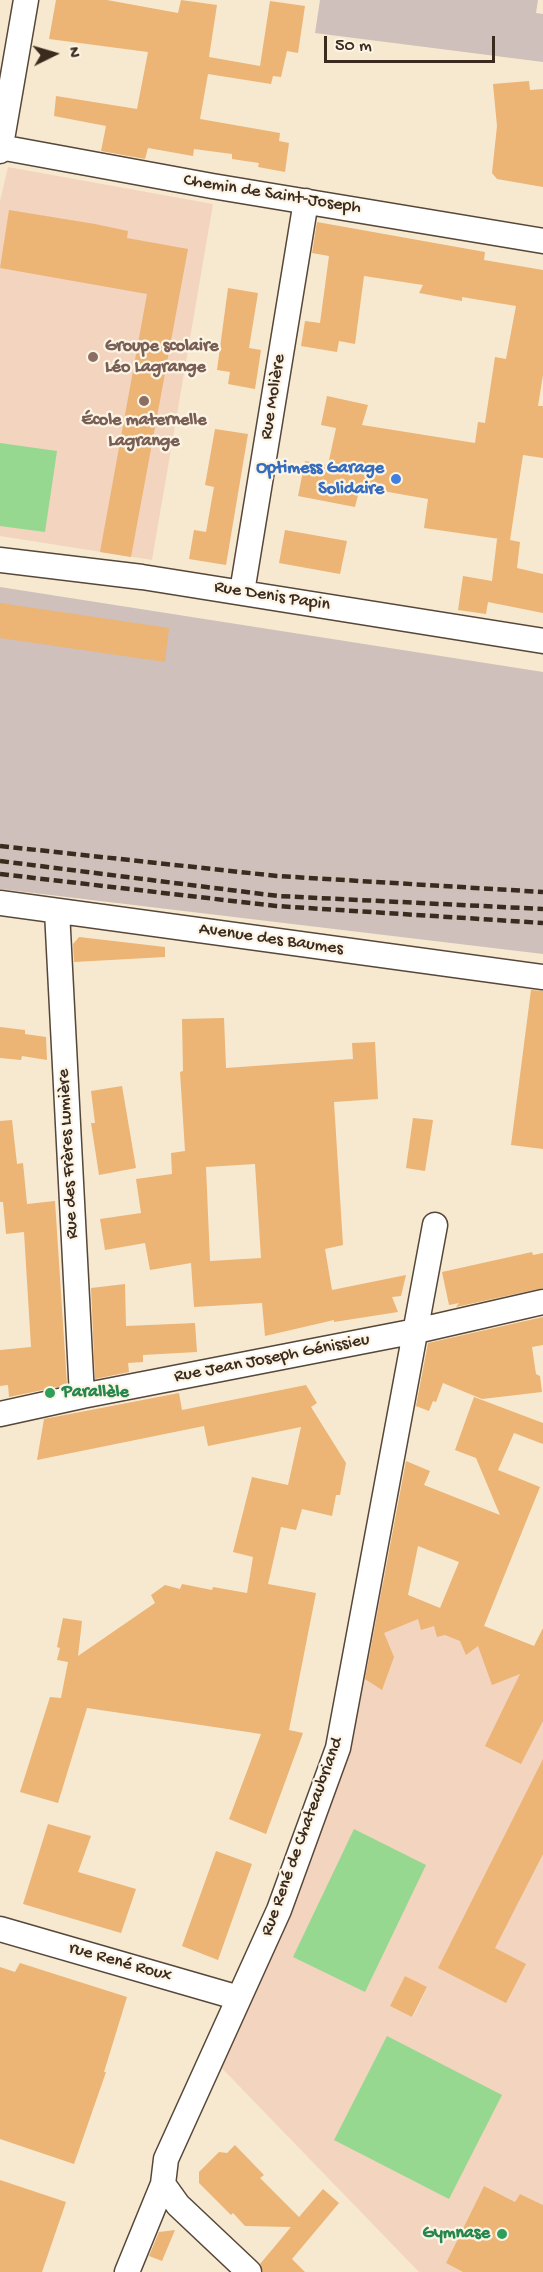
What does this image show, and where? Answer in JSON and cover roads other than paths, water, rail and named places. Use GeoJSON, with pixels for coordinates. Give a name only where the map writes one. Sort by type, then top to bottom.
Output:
{"type":"FeatureCollection","features":[{"type":"Feature","properties":{"kind":"street"},"geometry":{"type":"LineString","coordinates":[[0,149],[26,0]]}},
{"type":"Feature","properties":{"kind":"street","name":"Chemin de Saint-Joseph"},"geometry":{"type":"LineString","coordinates":[[0,149],[543,241]]}},
{"type":"Feature","properties":{"kind":"street","name":"Rue Molière"},"geometry":{"type":"LineString","coordinates":[[242,592],[306,201]]}},
{"type":"Feature","properties":{"kind":"street","name":"Rue Denis Papin"},"geometry":{"type":"LineString","coordinates":[[0,560],[142,577],[543,641]]}},
{"type":"Feature","properties":{"kind":"street","name":"Avenue des Baumes"},"geometry":{"type":"LineString","coordinates":[[0,903],[543,977]]}},
{"type":"Feature","properties":{"kind":"street","name":"Rue des Frères Lumière"},"geometry":{"type":"LineString","coordinates":[[57,911],[82,1396]]}},
{"type":"Feature","properties":{"kind":"street","name":"Rue René de Chateaubriand"},"geometry":{"type":"LineString","coordinates":[[127,2272],[163,2184],[166,2159],[279,1910],[338,1749],[435,1225]]}},
{"type":"Feature","properties":{"kind":"street","name":"Rue Jean Joseph Génissieu"},"geometry":{"type":"LineString","coordinates":[[0,1414],[416,1331],[543,1302]]}},
{"type":"Feature","properties":{"kind":"street","name":"rue René Roux"},"geometry":{"type":"LineString","coordinates":[[0,1929],[239,1998]]}},
{"type":"Feature","properties":{"kind":"street"},"geometry":{"type":"LineString","coordinates":[[163,2184],[178,2205],[249,2272]]}},
{"type":"Feature","properties":{"kind":"railway"},"geometry":{"type":"LineString","coordinates":[[0,846],[277,876],[543,892]]}},
{"type":"Feature","properties":{"kind":"railway"},"geometry":{"type":"LineString","coordinates":[[0,861],[278,896],[543,909]]}},
{"type":"Feature","properties":{"kind":"railway"},"geometry":{"type":"LineString","coordinates":[[0,874],[276,906],[543,923]]}},
{"type":"Feature","properties":{"kind":"place","name":"Groupe scolaire Léo Lagrange"},"geometry":{"type":"Point","coordinates":[93,357]}},
{"type":"Feature","properties":{"kind":"place","name":"École maternelle Lagrange"},"geometry":{"type":"Point","coordinates":[144,401]}},
{"type":"Feature","properties":{"kind":"place","name":"Optimess Garage Solidaire"},"geometry":{"type":"Point","coordinates":[396,479]}},
{"type":"Feature","properties":{"kind":"place","name":"Parallèle"},"geometry":{"type":"Point","coordinates":[50,1393]}},
{"type":"Feature","properties":{"kind":"place","name":"Gymnase"},"geometry":{"type":"Point","coordinates":[502,2234]}}]}
